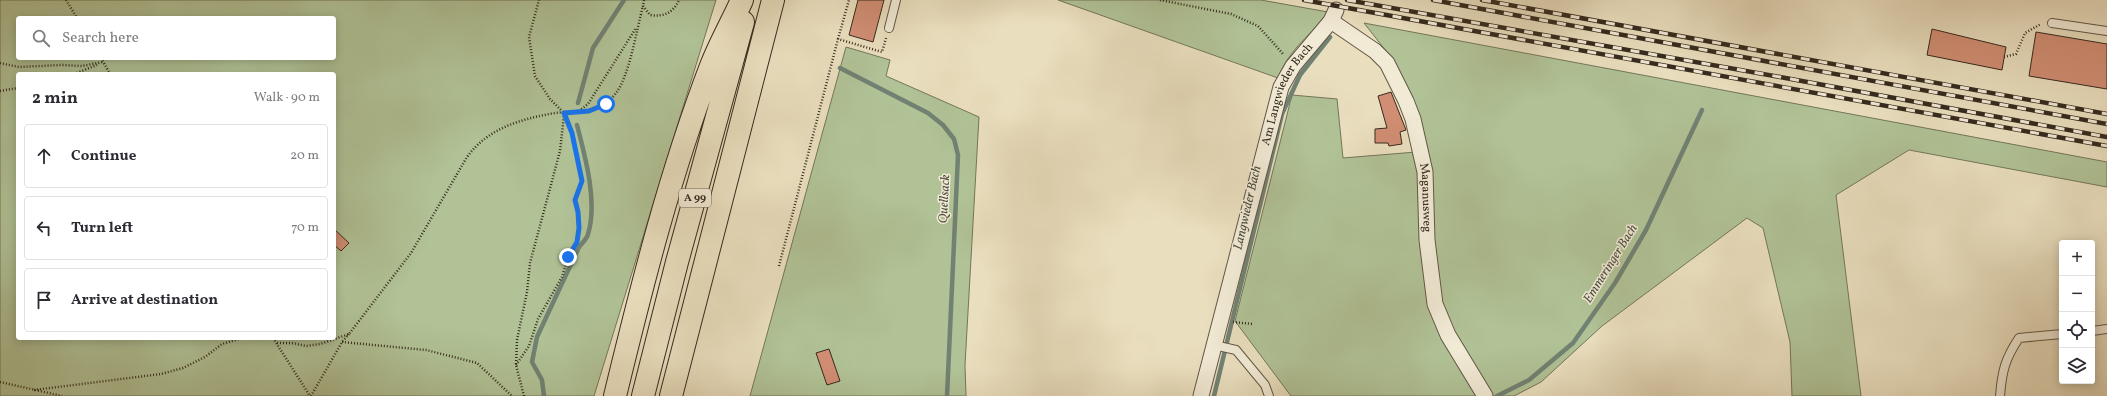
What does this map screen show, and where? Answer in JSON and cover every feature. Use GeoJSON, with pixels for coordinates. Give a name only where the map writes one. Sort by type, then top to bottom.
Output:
{"type":"FeatureCollection","features":[{"type":"Feature","properties":{"kind":"highway"},"geometry":{"type":"LineString","coordinates":[[615,396],[640,293],[691,124],[712,65],[742,0]]}},
{"type":"Feature","properties":{"kind":"highway","name":"A 99"},"geometry":{"type":"LineString","coordinates":[[643,396],[677,262],[749,0]]}},
{"type":"Feature","properties":{"kind":"highway","name":"A 99"},"geometry":{"type":"LineString","coordinates":[[671,396],[773,0]]}},
{"type":"Feature","properties":{"kind":"street","name":"Am Langwieder Bach"},"geometry":{"type":"LineString","coordinates":[[1202,396],[1218,345],[1281,87],[1293,66],[1333,16]]}},
{"type":"Feature","properties":{"kind":"street","name":"Maganusweg"},"geometry":{"type":"LineString","coordinates":[[1333,16],[1387,63],[1406,101],[1413,120],[1425,172],[1427,240],[1435,304],[1448,335],[1485,396]]}},
{"type":"Feature","properties":{"kind":"lane"},"geometry":{"type":"LineString","coordinates":[[889,28],[896,0]]}},
{"type":"Feature","properties":{"kind":"lane"},"geometry":{"type":"LineString","coordinates":[[2052,23],[2107,30]]}},
{"type":"Feature","properties":{"kind":"lane"},"geometry":{"type":"LineString","coordinates":[[2095,331],[2107,329]]}},
{"type":"Feature","properties":{"kind":"lane"},"geometry":{"type":"LineString","coordinates":[[2000,396],[2002,371],[2008,354],[2019,338],[2059,334]]}},
{"type":"Feature","properties":{"kind":"lane"},"geometry":{"type":"LineString","coordinates":[[1218,345],[1236,350],[1265,385],[1269,396]]}},
{"type":"Feature","properties":{"kind":"path"},"geometry":{"type":"LineString","coordinates":[[66,0],[76,16]]}},
{"type":"Feature","properties":{"kind":"path"},"geometry":{"type":"LineString","coordinates":[[516,365],[530,346],[538,319],[562,277],[568,257],[577,242],[579,228],[578,212],[575,200],[582,181],[572,133],[564,113],[550,99],[534,76],[529,37],[539,0]]}},
{"type":"Feature","properties":{"kind":"path"},"geometry":{"type":"LineString","coordinates":[[275,340],[311,396],[342,342],[411,253],[476,144],[490,133],[520,121],[564,113],[589,111],[606,104],[617,92],[626,69],[644,0]]}},
{"type":"Feature","properties":{"kind":"path"},"geometry":{"type":"LineString","coordinates":[[643,6],[650,15],[662,16],[670,12],[679,0]]}},
{"type":"Feature","properties":{"kind":"path"},"geometry":{"type":"LineString","coordinates":[[779,266],[849,0]]}},
{"type":"Feature","properties":{"kind":"path"},"geometry":{"type":"LineString","coordinates":[[1160,0],[1231,14],[1258,26],[1293,66]]}},
{"type":"Feature","properties":{"kind":"path"},"geometry":{"type":"LineString","coordinates":[[2004,57],[2016,54],[2025,33],[2038,24],[2052,23]]}},
{"type":"Feature","properties":{"kind":"path"},"geometry":{"type":"LineString","coordinates":[[579,112],[588,104],[638,26]]}},
{"type":"Feature","properties":{"kind":"path"},"geometry":{"type":"LineString","coordinates":[[838,39],[882,52],[889,28]]}},
{"type":"Feature","properties":{"kind":"path"},"geometry":{"type":"LineString","coordinates":[[0,63],[19,67],[61,65],[82,66],[103,62]]}},
{"type":"Feature","properties":{"kind":"path"},"geometry":{"type":"LineString","coordinates":[[79,72],[103,62]]}},
{"type":"Feature","properties":{"kind":"path"},"geometry":{"type":"LineString","coordinates":[[103,62],[109,72]]}},
{"type":"Feature","properties":{"kind":"path"},"geometry":{"type":"LineString","coordinates":[[0,91],[16,88]]}},
{"type":"Feature","properties":{"kind":"path"},"geometry":{"type":"LineString","coordinates":[[524,396],[516,365],[516,340],[527,292],[530,263],[560,151],[564,113]]}},
{"type":"Feature","properties":{"kind":"path"},"geometry":{"type":"LineString","coordinates":[[1241,322],[1253,324]]}},
{"type":"Feature","properties":{"kind":"path"},"geometry":{"type":"LineString","coordinates":[[336,338],[349,334]]}},
{"type":"Feature","properties":{"kind":"path"},"geometry":{"type":"LineString","coordinates":[[34,390],[161,374],[183,368],[205,357],[222,344],[235,340]]}},
{"type":"Feature","properties":{"kind":"path"},"geometry":{"type":"LineString","coordinates":[[277,343],[292,343],[306,346],[320,344],[332,340]]}},
{"type":"Feature","properties":{"kind":"path"},"geometry":{"type":"LineString","coordinates":[[342,342],[426,350],[477,362],[512,396]]}},
{"type":"Feature","properties":{"kind":"path"},"geometry":{"type":"LineString","coordinates":[[0,382],[62,396]]}},
{"type":"Feature","properties":{"kind":"green space"},"geometry":{"type":"Polygon","coordinates":[[[0,0],[716,0],[594,396],[0,396],[0,0]]]}},
{"type":"Feature","properties":{"kind":"green space"},"geometry":{"type":"Polygon","coordinates":[[[1058,0],[1261,0],[1328,12],[1326,19],[1292,53],[1278,78],[1058,0]]]}},
{"type":"Feature","properties":{"kind":"green space"},"geometry":{"type":"Polygon","coordinates":[[[1364,23],[2107,162],[2107,187],[1909,150],[1836,195],[1861,396],[1792,396],[1790,342],[1763,228],[1747,218],[1602,326],[1541,382],[1514,396],[1487,396],[1436,295],[1431,198],[1386,51],[1364,23]]]}},
{"type":"Feature","properties":{"kind":"green space"},"geometry":{"type":"Polygon","coordinates":[[[846,47],[890,60],[886,76],[979,117],[965,365],[966,396],[750,396],[846,47]]]}},
{"type":"Feature","properties":{"kind":"green space"},"geometry":{"type":"Polygon","coordinates":[[[1292,95],[1337,99],[1343,158],[1416,152],[1419,159],[1425,264],[1481,396],[1291,396],[1235,321],[1292,95]]]}},
{"type":"Feature","properties":{"kind":"building"},"geometry":{"type":"Polygon","coordinates":[[[858,0],[884,0],[873,42],[849,35],[858,0]]]}},
{"type":"Feature","properties":{"kind":"building"},"geometry":{"type":"Polygon","coordinates":[[[1932,29],[2006,47],[2002,70],[1927,55],[1932,29]]]}},
{"type":"Feature","properties":{"kind":"building"},"geometry":{"type":"Polygon","coordinates":[[[2036,32],[2107,44],[2107,89],[2029,76],[2036,32]]]}},
{"type":"Feature","properties":{"kind":"building"},"geometry":{"type":"Polygon","coordinates":[[[1391,92],[1406,130],[1400,132],[1402,144],[1389,146],[1388,143],[1375,143],[1375,129],[1387,128],[1378,96],[1391,92]]]}},
{"type":"Feature","properties":{"kind":"building"},"geometry":{"type":"Polygon","coordinates":[[[336,231],[349,243],[341,251],[336,247],[336,231]]]}},
{"type":"Feature","properties":{"kind":"building"},"geometry":{"type":"Polygon","coordinates":[[[829,349],[840,381],[827,385],[816,353],[829,349]]]}},
{"type":"Feature","properties":{"kind":"waterway","name":"Langwieder Bach"},"geometry":{"type":"LineString","coordinates":[[578,103],[593,48],[624,0]]}},
{"type":"Feature","properties":{"kind":"waterway","name":"Langwieder Bach"},"geometry":{"type":"LineString","coordinates":[[1214,396],[1282,114],[1300,75],[1330,37]]}},
{"type":"Feature","properties":{"kind":"waterway","name":"Quellsack"},"geometry":{"type":"LineString","coordinates":[[840,68],[928,113],[943,125],[954,139],[958,155],[947,396]]}},
{"type":"Feature","properties":{"kind":"waterway","name":"Emmeringer Bach"},"geometry":{"type":"LineString","coordinates":[[1497,396],[1529,380],[1573,343],[1615,283],[1646,230],[1702,110]]}},
{"type":"Feature","properties":{"kind":"waterway","name":"Langwieder Bach"},"geometry":{"type":"LineString","coordinates":[[544,396],[542,380],[532,362],[537,337],[579,247],[586,239],[591,221],[592,208],[589,179],[577,125]]}},
{"type":"Feature","properties":{"kind":"railway"},"geometry":{"type":"LineString","coordinates":[[1304,0],[2107,146]]}},
{"type":"Feature","properties":{"kind":"railway"},"geometry":{"type":"LineString","coordinates":[[1347,0],[2107,137]]}},
{"type":"Feature","properties":{"kind":"railway"},"geometry":{"type":"LineString","coordinates":[[1433,0],[2107,124]]}},
{"type":"Feature","properties":{"kind":"railway"},"geometry":{"type":"LineString","coordinates":[[1482,0],[2107,114]]}},
{"type":"Feature","properties":{"kind":"route"},"geometry":{"type":"LineString","coordinates":[[568,257],[577,242],[579,228],[578,212],[575,200],[582,181],[572,133],[564,113],[589,111],[606,104]]}}]}
